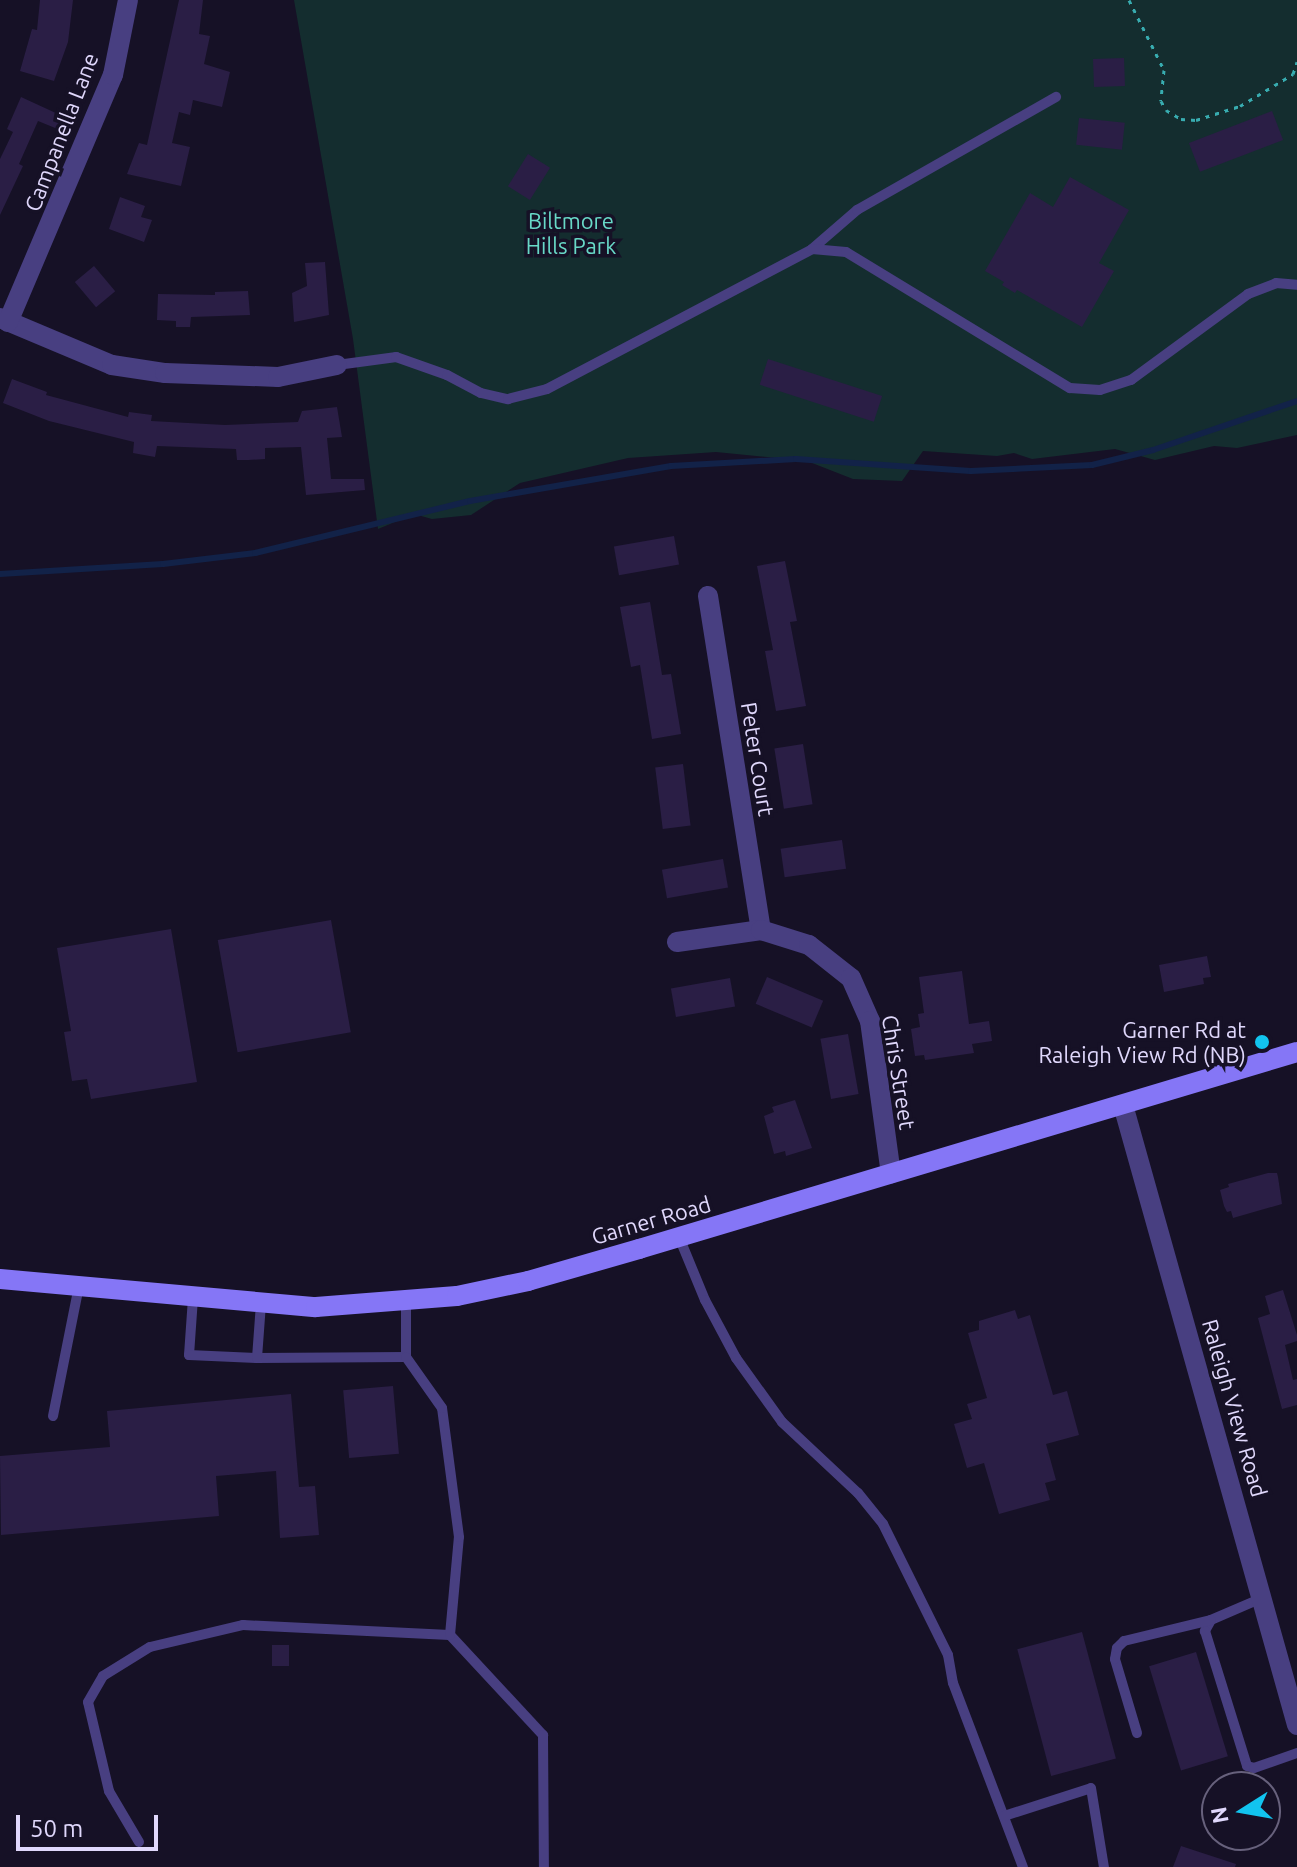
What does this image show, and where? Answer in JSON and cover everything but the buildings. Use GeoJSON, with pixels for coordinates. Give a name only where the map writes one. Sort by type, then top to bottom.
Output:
{"type":"FeatureCollection","features":[{"type":"Feature","properties":{"kind":"main road","name":"Garner Road"},"geometry":{"type":"LineString","coordinates":[[0,1279],[316,1307],[406,1302],[528,1281],[1297,1052]]}},
{"type":"Feature","properties":{"kind":"street","name":"Campanella Lane"},"geometry":{"type":"LineString","coordinates":[[4,320],[113,75],[128,0]]}},
{"type":"Feature","properties":{"kind":"street"},"geometry":{"type":"LineString","coordinates":[[4,320],[112,365],[165,373],[278,377],[337,365]]}},
{"type":"Feature","properties":{"kind":"street","name":"Peter Court"},"geometry":{"type":"LineString","coordinates":[[708,596],[761,930]]}},
{"type":"Feature","properties":{"kind":"street","name":"Chris Street"},"geometry":{"type":"LineString","coordinates":[[677,942],[761,930],[809,945],[851,978],[870,1021],[891,1174]]}},
{"type":"Feature","properties":{"kind":"street","name":"Raleigh View Road"},"geometry":{"type":"LineString","coordinates":[[1123,1105],[1297,1725]]}},
{"type":"Feature","properties":{"kind":"lane"},"geometry":{"type":"LineString","coordinates":[[337,365],[396,357],[447,375],[481,393],[508,399],[547,389],[812,249],[857,210],[1056,97]]}},
{"type":"Feature","properties":{"kind":"lane"},"geometry":{"type":"LineString","coordinates":[[812,249],[846,252],[1070,388],[1100,390],[1131,380],[1248,294],[1276,283],[1297,285]]}},
{"type":"Feature","properties":{"kind":"lane"},"geometry":{"type":"LineString","coordinates":[[679,1237],[705,1300],[736,1358],[782,1422],[858,1493],[883,1524],[948,1655],[953,1683],[1023,1867]]}},
{"type":"Feature","properties":{"kind":"lane"},"geometry":{"type":"LineString","coordinates":[[53,1416],[79,1286]]}},
{"type":"Feature","properties":{"kind":"lane"},"geometry":{"type":"LineString","coordinates":[[193,1298],[189,1355],[406,1357]]}},
{"type":"Feature","properties":{"kind":"lane"},"geometry":{"type":"LineString","coordinates":[[406,1302],[406,1357],[442,1408],[459,1537],[450,1635]]}},
{"type":"Feature","properties":{"kind":"lane"},"geometry":{"type":"LineString","coordinates":[[257,1358],[261,1303]]}},
{"type":"Feature","properties":{"kind":"lane"},"geometry":{"type":"LineString","coordinates":[[1137,1733],[1115,1659],[1117,1648],[1124,1641],[1211,1620],[1262,1598]]}},
{"type":"Feature","properties":{"kind":"lane"},"geometry":{"type":"LineString","coordinates":[[1211,1620],[1205,1631],[1241,1757],[1247,1766],[1254,1768],[1297,1753]]}},
{"type":"Feature","properties":{"kind":"lane"},"geometry":{"type":"LineString","coordinates":[[139,1842],[109,1791],[88,1702],[103,1676],[150,1647],[243,1625],[450,1635],[543,1735],[544,1867]]}},
{"type":"Feature","properties":{"kind":"lane"},"geometry":{"type":"LineString","coordinates":[[1004,1816],[1091,1788],[1104,1867]]}},
{"type":"Feature","properties":{"kind":"path"},"geometry":{"type":"LineString","coordinates":[[1129,0],[1164,70],[1161,101],[1166,110],[1181,119],[1196,120],[1240,106],[1293,74],[1297,62]]}},
{"type":"Feature","properties":{"kind":"green space","name":"Biltmore Hills Park"},"geometry":{"type":"Polygon","coordinates":[[[294,0],[1297,0],[1297,435],[1237,448],[1214,446],[1155,460],[1115,449],[1032,459],[1014,453],[997,456],[923,451],[902,481],[853,479],[807,461],[716,452],[628,458],[520,483],[471,515],[432,519],[414,514],[378,529],[353,339],[294,0]]]}},
{"type":"Feature","properties":{"kind":"waterway"},"geometry":{"type":"LineString","coordinates":[[0,574],[163,564],[255,553],[470,501],[671,466],[796,459],[971,471],[1092,465],[1153,450],[1297,401]]}},
{"type":"Feature","properties":{"kind":"place","name":"Garner Rd at Raleigh View Rd (NB)"},"geometry":{"type":"Point","coordinates":[1262,1042]}}]}
